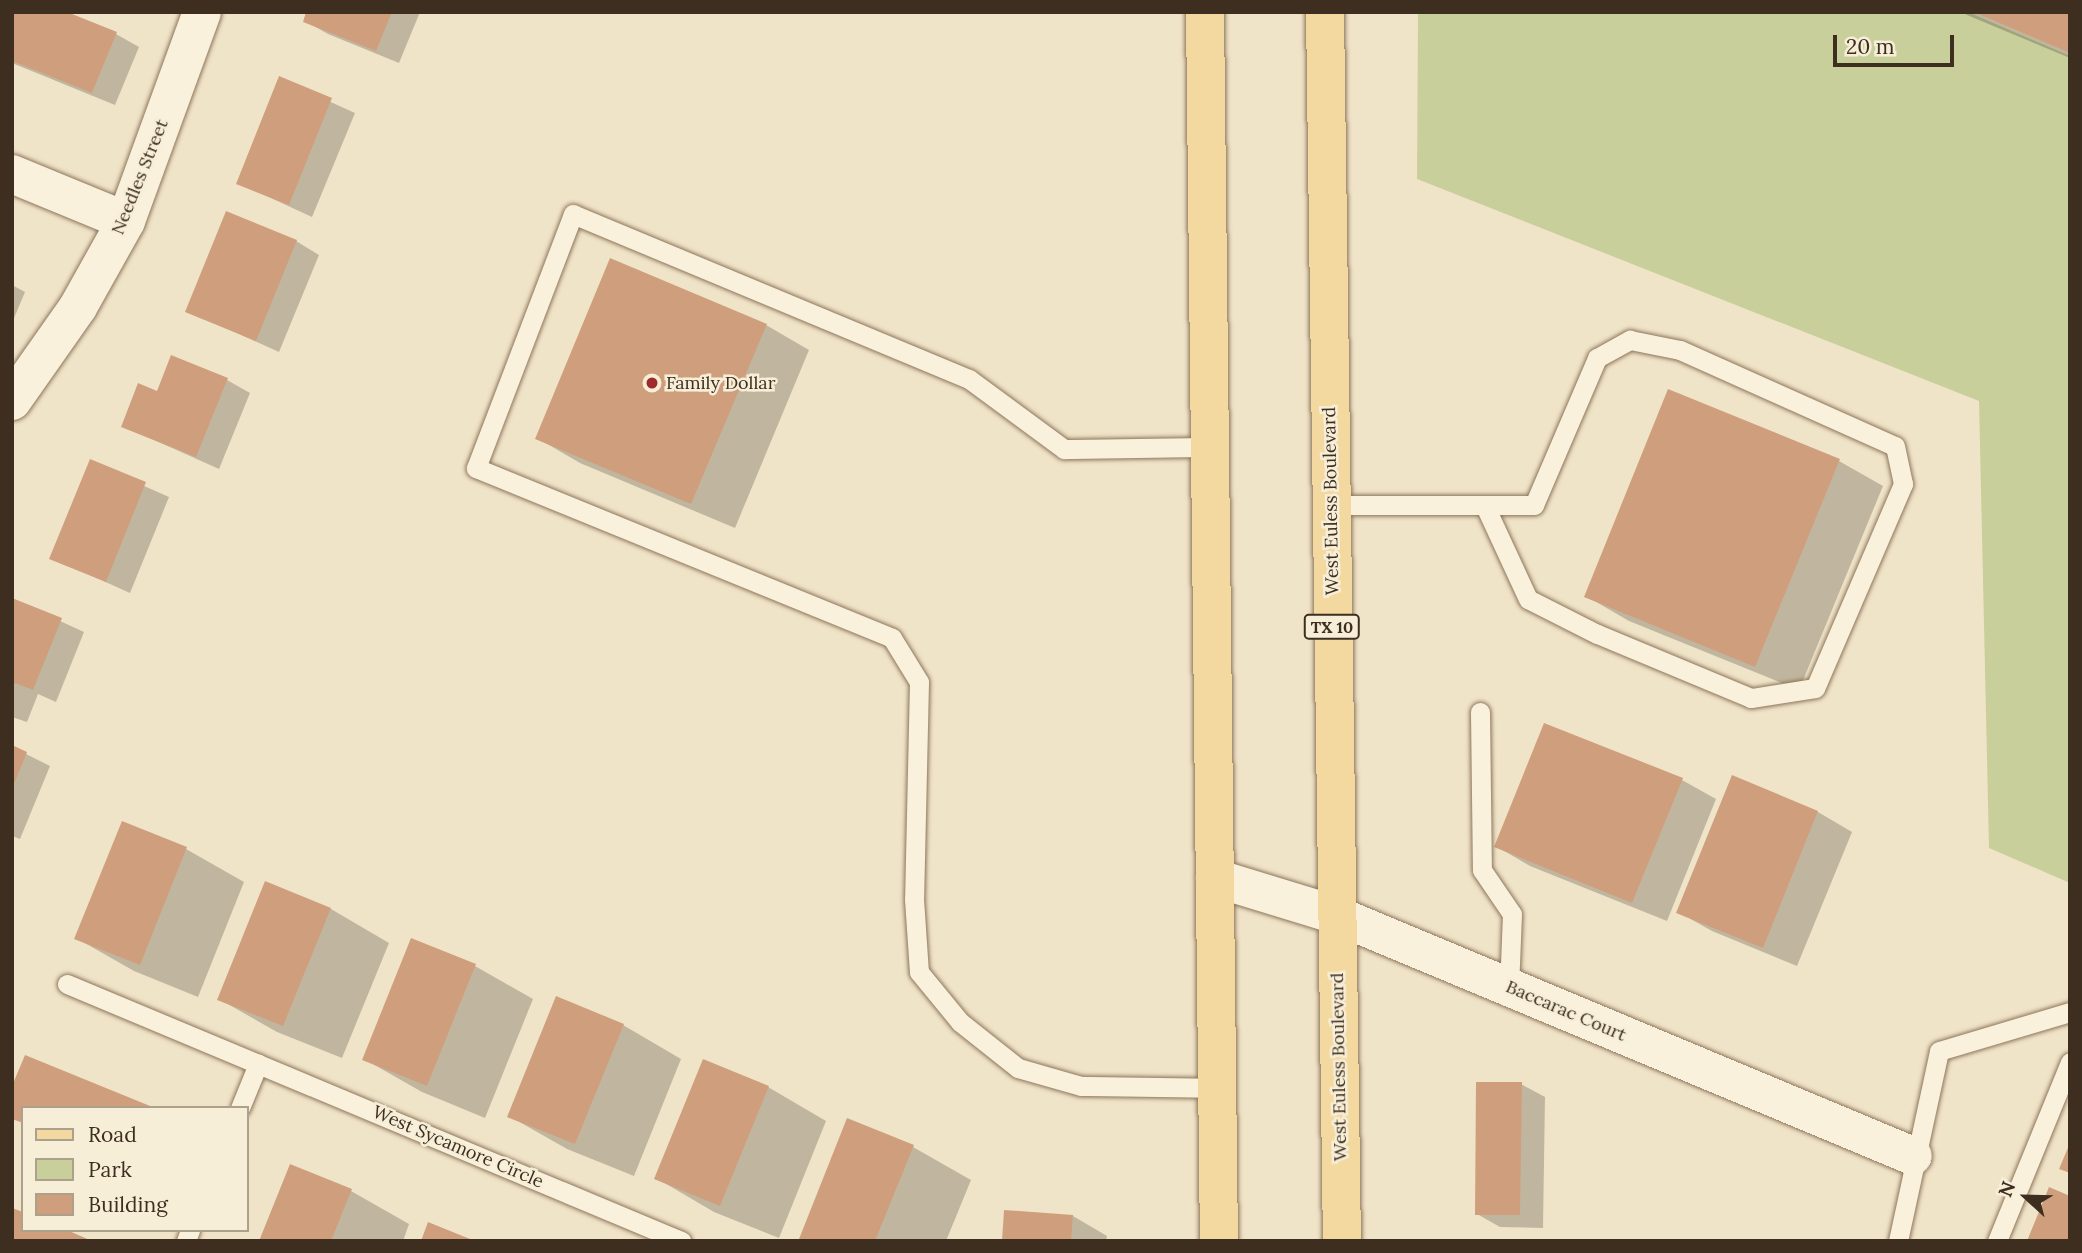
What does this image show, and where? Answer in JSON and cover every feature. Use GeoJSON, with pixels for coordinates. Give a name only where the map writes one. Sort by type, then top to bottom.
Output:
{"type":"FeatureCollection","features":[{"type":"Feature","properties":{"kind":"main road"},"geometry":{"type":"LineString","coordinates":[[1205,12],[1219,1241]]}},
{"type":"Feature","properties":{"kind":"main road","name":"West Euless Boulevard"},"geometry":{"type":"LineString","coordinates":[[1325,12],[1342,1241]]}},
{"type":"Feature","properties":{"kind":"street","name":"Needles Street"},"geometry":{"type":"LineString","coordinates":[[12,401],[78,307],[126,221],[202,12]]}},
{"type":"Feature","properties":{"kind":"street"},"geometry":{"type":"LineString","coordinates":[[12,174],[126,221]]}},
{"type":"Feature","properties":{"kind":"street","name":"Baccarac Court"},"geometry":{"type":"LineString","coordinates":[[1215,878],[1336,915],[1913,1156]]}},
{"type":"Feature","properties":{"kind":"lane"},"geometry":{"type":"LineString","coordinates":[[1210,447],[1064,449],[969,379],[573,214],[476,468],[892,638],[919,682],[914,899],[919,972],[960,1022],[1018,1068],[1081,1086],[1217,1088]]}},
{"type":"Feature","properties":{"kind":"lane"},"geometry":{"type":"LineString","coordinates":[[1331,505],[1534,505],[1597,358],[1630,340],[1680,350],[1895,446],[1903,484],[1815,688],[1751,698],[1597,634],[1528,598],[1485,506]]}},
{"type":"Feature","properties":{"kind":"lane"},"geometry":{"type":"LineString","coordinates":[[1480,712],[1482,870],[1511,914],[1509,988]]}},
{"type":"Feature","properties":{"kind":"lane","name":"West Sycamore Circle"},"geometry":{"type":"LineString","coordinates":[[67,984],[655,1236],[681,1241]]}},
{"type":"Feature","properties":{"kind":"lane"},"geometry":{"type":"LineString","coordinates":[[1898,1241],[1913,1156],[1939,1051],[2070,1012]]}},
{"type":"Feature","properties":{"kind":"lane"},"geometry":{"type":"LineString","coordinates":[[1997,1241],[2070,1062]]}},
{"type":"Feature","properties":{"kind":"lane"},"geometry":{"type":"LineString","coordinates":[[241,1106],[258,1064]]}},
{"type":"Feature","properties":{"kind":"green space"},"geometry":{"type":"Polygon","coordinates":[[[1418,12],[1968,12],[2070,56],[2070,883],[1989,848],[1979,401],[1417,179],[1418,12]]]}},
{"type":"Feature","properties":{"kind":"building"},"geometry":{"type":"Polygon","coordinates":[[[12,12],[67,12],[117,32],[92,93],[12,61],[12,12]]]}},
{"type":"Feature","properties":{"kind":"building"},"geometry":{"type":"Polygon","coordinates":[[[306,12],[392,12],[376,51],[303,22],[306,12]]]}},
{"type":"Feature","properties":{"kind":"building"},"geometry":{"type":"Polygon","coordinates":[[[1974,12],[2070,12],[2070,53],[1974,12]]]}},
{"type":"Feature","properties":{"kind":"building"},"geometry":{"type":"Polygon","coordinates":[[[279,76],[332,98],[289,205],[236,184],[279,76]]]}},
{"type":"Feature","properties":{"kind":"building"},"geometry":{"type":"Polygon","coordinates":[[[226,211],[297,240],[256,341],[185,312],[226,211]]]}},
{"type":"Feature","properties":{"kind":"building"},"geometry":{"type":"Polygon","coordinates":[[[610,258],[767,324],[691,504],[535,439],[610,258]]]}},
{"type":"Feature","properties":{"kind":"building"},"geometry":{"type":"Polygon","coordinates":[[[171,355],[228,378],[196,457],[121,427],[138,383],[157,391],[171,355]]]}},
{"type":"Feature","properties":{"kind":"building"},"geometry":{"type":"Polygon","coordinates":[[[1668,389],[1840,459],[1755,667],[1584,597],[1668,389]]]}},
{"type":"Feature","properties":{"kind":"building"},"geometry":{"type":"Polygon","coordinates":[[[90,459],[146,482],[106,582],[49,559],[90,459]]]}},
{"type":"Feature","properties":{"kind":"building"},"geometry":{"type":"Polygon","coordinates":[[[12,598],[62,618],[33,690],[15,683],[12,688],[12,598]]]}},
{"type":"Feature","properties":{"kind":"building"},"geometry":{"type":"Polygon","coordinates":[[[1544,723],[1683,778],[1632,903],[1494,847],[1544,723]]]}},
{"type":"Feature","properties":{"kind":"building"},"geometry":{"type":"Polygon","coordinates":[[[12,745],[27,752],[12,789],[12,745]]]}},
{"type":"Feature","properties":{"kind":"building"},"geometry":{"type":"Polygon","coordinates":[[[1732,775],[1818,811],[1763,948],[1676,913],[1732,775]]]}},
{"type":"Feature","properties":{"kind":"building"},"geometry":{"type":"Polygon","coordinates":[[[122,821],[187,847],[140,965],[74,939],[122,821]]]}},
{"type":"Feature","properties":{"kind":"building"},"geometry":{"type":"Polygon","coordinates":[[[265,881],[331,908],[283,1026],[217,1000],[265,881]]]}},
{"type":"Feature","properties":{"kind":"building"},"geometry":{"type":"Polygon","coordinates":[[[411,938],[476,964],[427,1086],[362,1060],[411,938]]]}},
{"type":"Feature","properties":{"kind":"building"},"geometry":{"type":"Polygon","coordinates":[[[556,996],[624,1024],[575,1144],[507,1117],[556,996]]]}},
{"type":"Feature","properties":{"kind":"building"},"geometry":{"type":"Polygon","coordinates":[[[25,1055],[150,1106],[21,1106],[21,1122],[12,1119],[12,1086],[25,1055]]]}},
{"type":"Feature","properties":{"kind":"building"},"geometry":{"type":"Polygon","coordinates":[[[703,1059],[769,1086],[720,1206],[654,1179],[703,1059]]]}},
{"type":"Feature","properties":{"kind":"building"},"geometry":{"type":"Polygon","coordinates":[[[1476,1082],[1522,1082],[1520,1215],[1475,1215],[1476,1082]]]}},
{"type":"Feature","properties":{"kind":"building"},"geometry":{"type":"Polygon","coordinates":[[[847,1118],[914,1145],[875,1241],[802,1241],[799,1239],[847,1118]]]}},
{"type":"Feature","properties":{"kind":"building"},"geometry":{"type":"Polygon","coordinates":[[[2070,1143],[2070,1173],[2059,1169],[2070,1143]]]}},
{"type":"Feature","properties":{"kind":"building"},"geometry":{"type":"Polygon","coordinates":[[[290,1164],[352,1189],[331,1241],[259,1241],[290,1164]]]}},
{"type":"Feature","properties":{"kind":"building"},"geometry":{"type":"Polygon","coordinates":[[[2049,1187],[2070,1196],[2070,1241],[2027,1241],[2049,1187]]]}},
{"type":"Feature","properties":{"kind":"building"},"geometry":{"type":"Polygon","coordinates":[[[12,1208],[21,1211],[21,1232],[72,1232],[92,1241],[12,1241],[12,1208]]]}},
{"type":"Feature","properties":{"kind":"building"},"geometry":{"type":"Polygon","coordinates":[[[1004,1210],[1073,1215],[1071,1241],[1002,1241],[1004,1210]]]}},
{"type":"Feature","properties":{"kind":"building"},"geometry":{"type":"Polygon","coordinates":[[[428,1222],[475,1241],[421,1241],[428,1222]]]}},
{"type":"Feature","properties":{"kind":"place","name":"Family Dollar"},"geometry":{"type":"Point","coordinates":[652,383]}}]}
